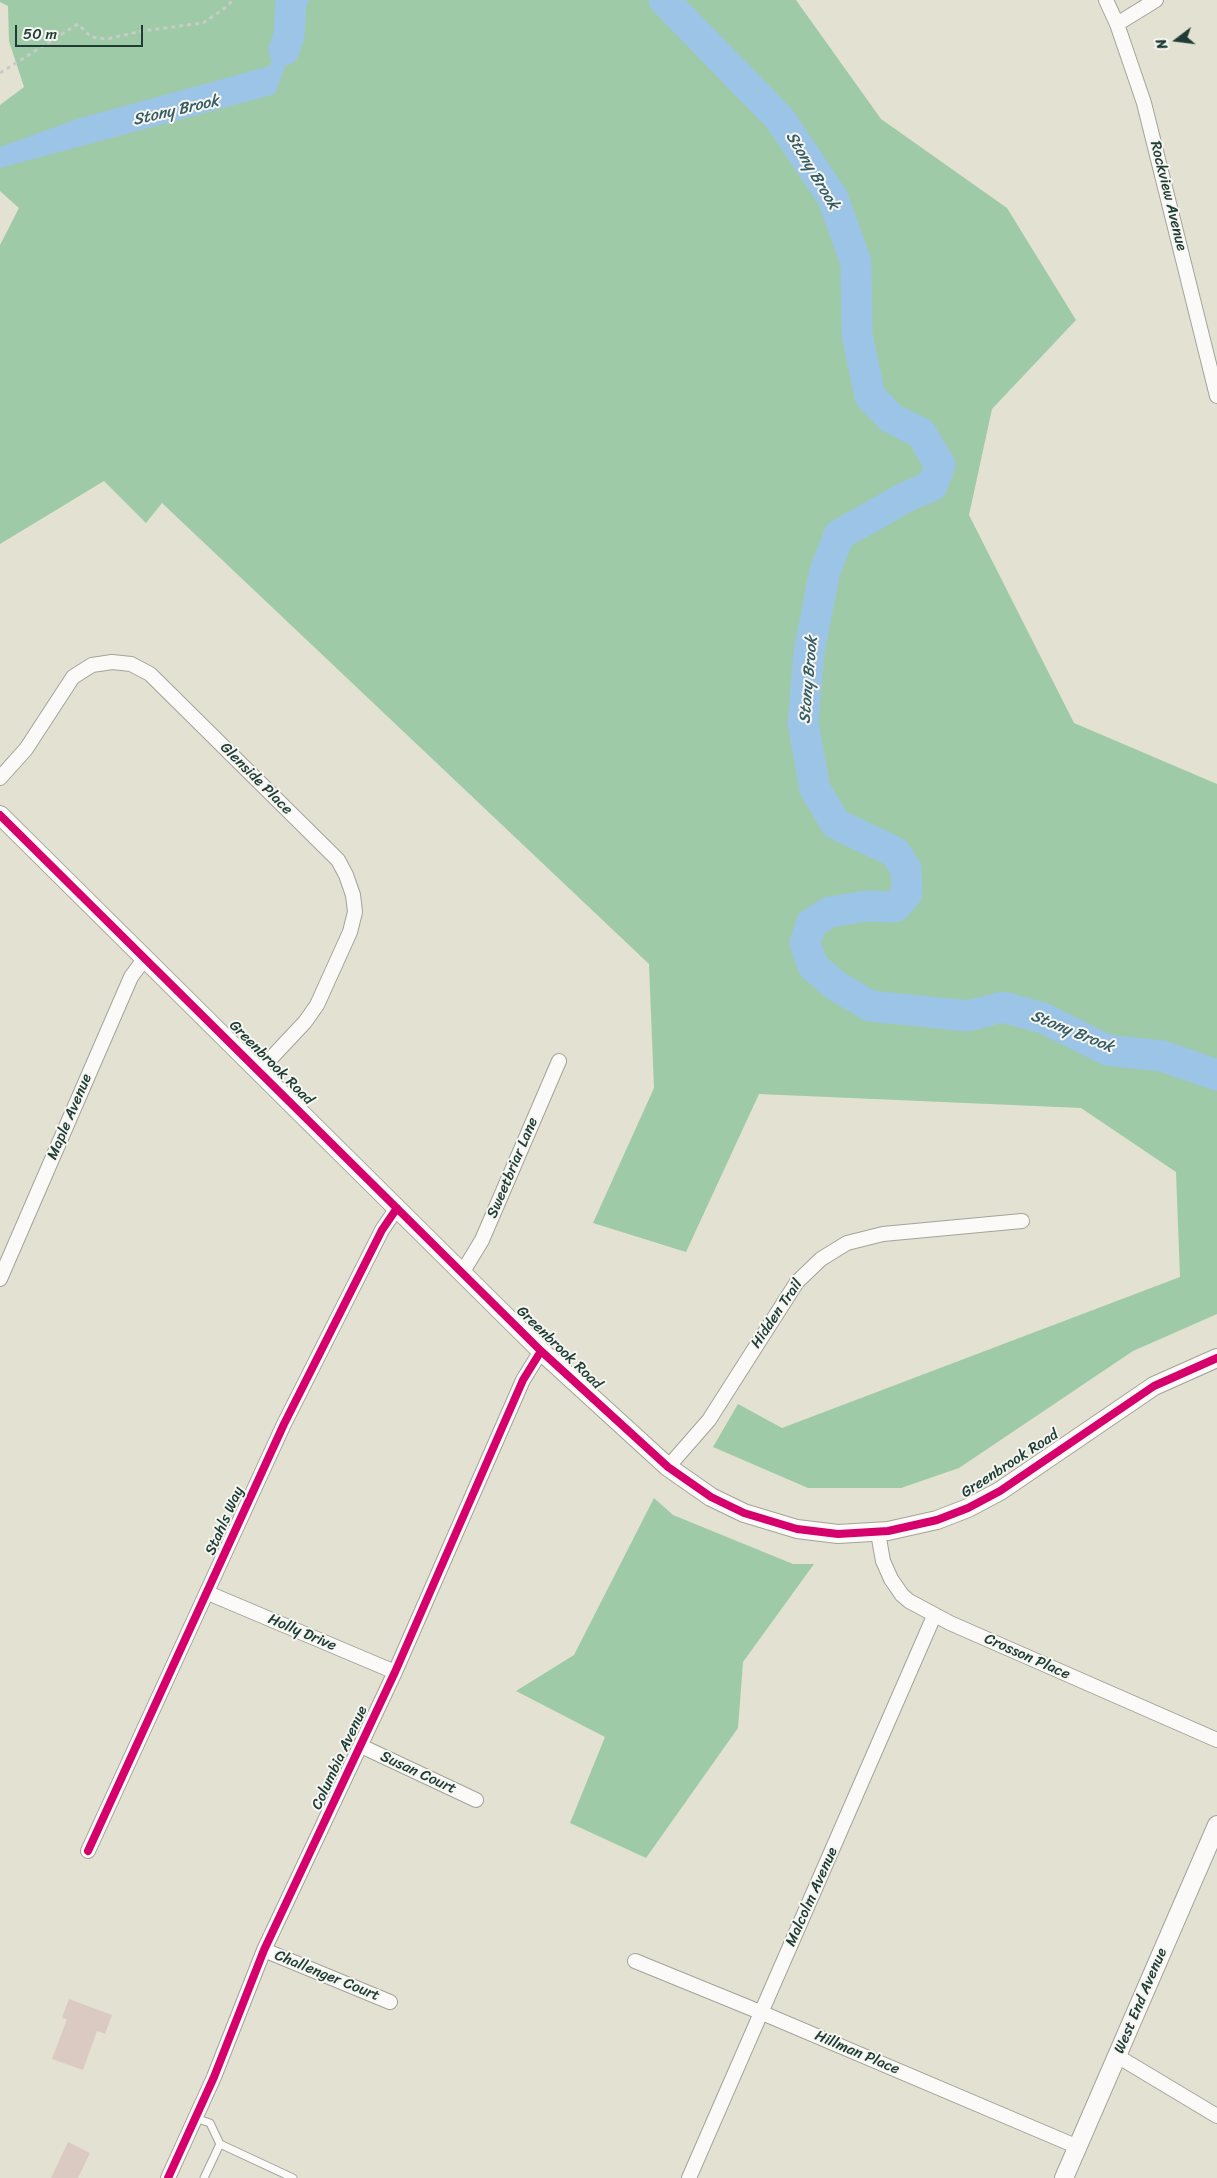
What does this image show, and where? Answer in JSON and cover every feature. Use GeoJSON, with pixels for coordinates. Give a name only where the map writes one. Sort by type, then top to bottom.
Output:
{"type":"FeatureCollection","features":[{"type":"Feature","properties":{"kind":"street","name":"Rockview Avenue"},"geometry":{"type":"LineString","coordinates":[[1106,0],[1117,24],[1144,103],[1217,396]]}},
{"type":"Feature","properties":{"kind":"street"},"geometry":{"type":"LineString","coordinates":[[1117,24],[1156,0]]}},
{"type":"Feature","properties":{"kind":"street","name":"Glenside Place"},"geometry":{"type":"LineString","coordinates":[[0,778],[26,749],[73,677],[92,665],[112,662],[131,664],[150,674],[338,860],[353,895],[355,912],[350,932],[317,1005],[305,1022],[259,1071]]}},
{"type":"Feature","properties":{"kind":"street","name":"Greenbrook Road"},"geometry":{"type":"LineString","coordinates":[[0,815],[541,1351],[668,1467],[711,1496],[761,1519],[819,1532],[878,1533],[937,1520],[976,1504],[1000,1491],[1154,1386],[1217,1358]]}},
{"type":"Feature","properties":{"kind":"street","name":"Maple Avenue"},"geometry":{"type":"LineString","coordinates":[[0,1280],[131,977],[145,958]]}},
{"type":"Feature","properties":{"kind":"street","name":"Sweetbriar Lane"},"geometry":{"type":"LineString","coordinates":[[462,1273],[482,1240],[559,1061]]}},
{"type":"Feature","properties":{"kind":"street","name":"Stahls Way"},"geometry":{"type":"LineString","coordinates":[[88,1851],[284,1424],[382,1230],[397,1208]]}},
{"type":"Feature","properties":{"kind":"street","name":"Hidden Trail"},"geometry":{"type":"LineString","coordinates":[[668,1467],[709,1420],[797,1282],[821,1259],[847,1243],[883,1234],[1022,1222]]}},
{"type":"Feature","properties":{"kind":"street","name":"Columbia Avenue"},"geometry":{"type":"LineString","coordinates":[[168,2178],[195,2118],[264,1950],[395,1672],[523,1380],[541,1351]]}},
{"type":"Feature","properties":{"kind":"street","name":"Crosson Place"},"geometry":{"type":"LineString","coordinates":[[878,1533],[883,1561],[896,1588],[909,1601],[934,1616],[1217,1740]]}},
{"type":"Feature","properties":{"kind":"street","name":"Holly Drive"},"geometry":{"type":"LineString","coordinates":[[208,1593],[395,1672]]}},
{"type":"Feature","properties":{"kind":"street","name":"Malcolm Avenue"},"geometry":{"type":"LineString","coordinates":[[689,2178],[934,1616]]}},
{"type":"Feature","properties":{"kind":"street","name":"Susan Court"},"geometry":{"type":"LineString","coordinates":[[361,1746],[476,1800]]}},
{"type":"Feature","properties":{"kind":"street","name":"West End Avenue"},"geometry":{"type":"LineString","coordinates":[[1064,2178],[1217,1825]]}},
{"type":"Feature","properties":{"kind":"street","name":"Challenger Court"},"geometry":{"type":"LineString","coordinates":[[264,1950],[390,2002]]}},
{"type":"Feature","properties":{"kind":"street","name":"Hillman Place"},"geometry":{"type":"LineString","coordinates":[[635,1961],[1078,2147]]}},
{"type":"Feature","properties":{"kind":"street"},"geometry":{"type":"LineString","coordinates":[[1117,2056],[1217,2116]]}},
{"type":"Feature","properties":{"kind":"lane"},"geometry":{"type":"LineString","coordinates":[[195,2118],[210,2123],[220,2144],[293,2178]]}},
{"type":"Feature","properties":{"kind":"lane"},"geometry":{"type":"LineString","coordinates":[[204,2178],[220,2144]]}},
{"type":"Feature","properties":{"kind":"path"},"geometry":{"type":"LineString","coordinates":[[0,73],[78,24],[91,37],[106,39],[142,31],[203,24],[228,6],[232,0]]}},
{"type":"Feature","properties":{"kind":"green space"},"geometry":{"type":"Polygon","coordinates":[[[0,0],[796,0],[881,119],[1007,208],[1076,320],[992,409],[969,515],[1074,723],[1217,784],[1217,1314],[1133,1351],[959,1468],[901,1488],[808,1488],[713,1447],[738,1404],[782,1428],[1180,1277],[1176,1172],[1081,1108],[759,1094],[686,1252],[593,1223],[654,1088],[649,964],[162,503],[146,523],[104,481],[0,544],[0,245],[19,208],[0,191],[0,105],[24,87],[9,41],[8,6],[0,2],[0,0]]]}},
{"type":"Feature","properties":{"kind":"green space"},"geometry":{"type":"Polygon","coordinates":[[[654,1498],[673,1515],[793,1564],[814,1564],[743,1662],[738,1728],[646,1858],[570,1823],[605,1737],[516,1691],[574,1655],[654,1498]]]}},
{"type":"Feature","properties":{"kind":"water"},"geometry":{"type":"Polygon","coordinates":[[[294,0],[309,0],[275,94],[0,168],[0,147],[80,118],[270,66],[294,0]]]}},
{"type":"Feature","properties":{"kind":"building"},"geometry":{"type":"Polygon","coordinates":[[[69,1999],[112,2015],[105,2034],[97,2031],[83,2070],[52,2059],[67,2019],[62,2018],[69,1999]]]}},
{"type":"Feature","properties":{"kind":"building"},"geometry":{"type":"Polygon","coordinates":[[[68,2142],[90,2153],[78,2178],[51,2178],[68,2142]]]}},
{"type":"Feature","properties":{"kind":"waterway","name":"Stony Brook"},"geometry":{"type":"LineString","coordinates":[[284,50],[289,36],[291,0]]}},
{"type":"Feature","properties":{"kind":"waterway","name":"Stony Brook"},"geometry":{"type":"LineString","coordinates":[[664,0],[780,119],[833,198],[856,263],[857,335],[870,396],[891,418],[921,433],[940,465],[932,486],[906,497],[839,535],[825,571],[809,652],[803,723],[815,789],[836,824],[895,852],[906,869],[907,893],[895,907],[866,906],[830,912],[811,924],[805,943],[813,966],[835,985],[870,1006],[968,1016],[1003,1007],[1043,1018],[1107,1050],[1162,1056],[1217,1075]]}},
{"type":"Feature","properties":{"kind":"cycle path"},"geometry":{"type":"LineString","coordinates":[[0,815],[541,1351],[668,1467],[711,1497],[744,1513],[797,1529],[838,1534],[888,1531],[937,1520],[968,1508],[1000,1491],[1154,1386],[1217,1358]]}},
{"type":"Feature","properties":{"kind":"cycle path"},"geometry":{"type":"LineString","coordinates":[[88,1851],[284,1424],[382,1230],[397,1208]]}},
{"type":"Feature","properties":{"kind":"cycle path"},"geometry":{"type":"LineString","coordinates":[[168,2178],[214,2077],[264,1950],[395,1672],[523,1380],[541,1351]]}}]}
